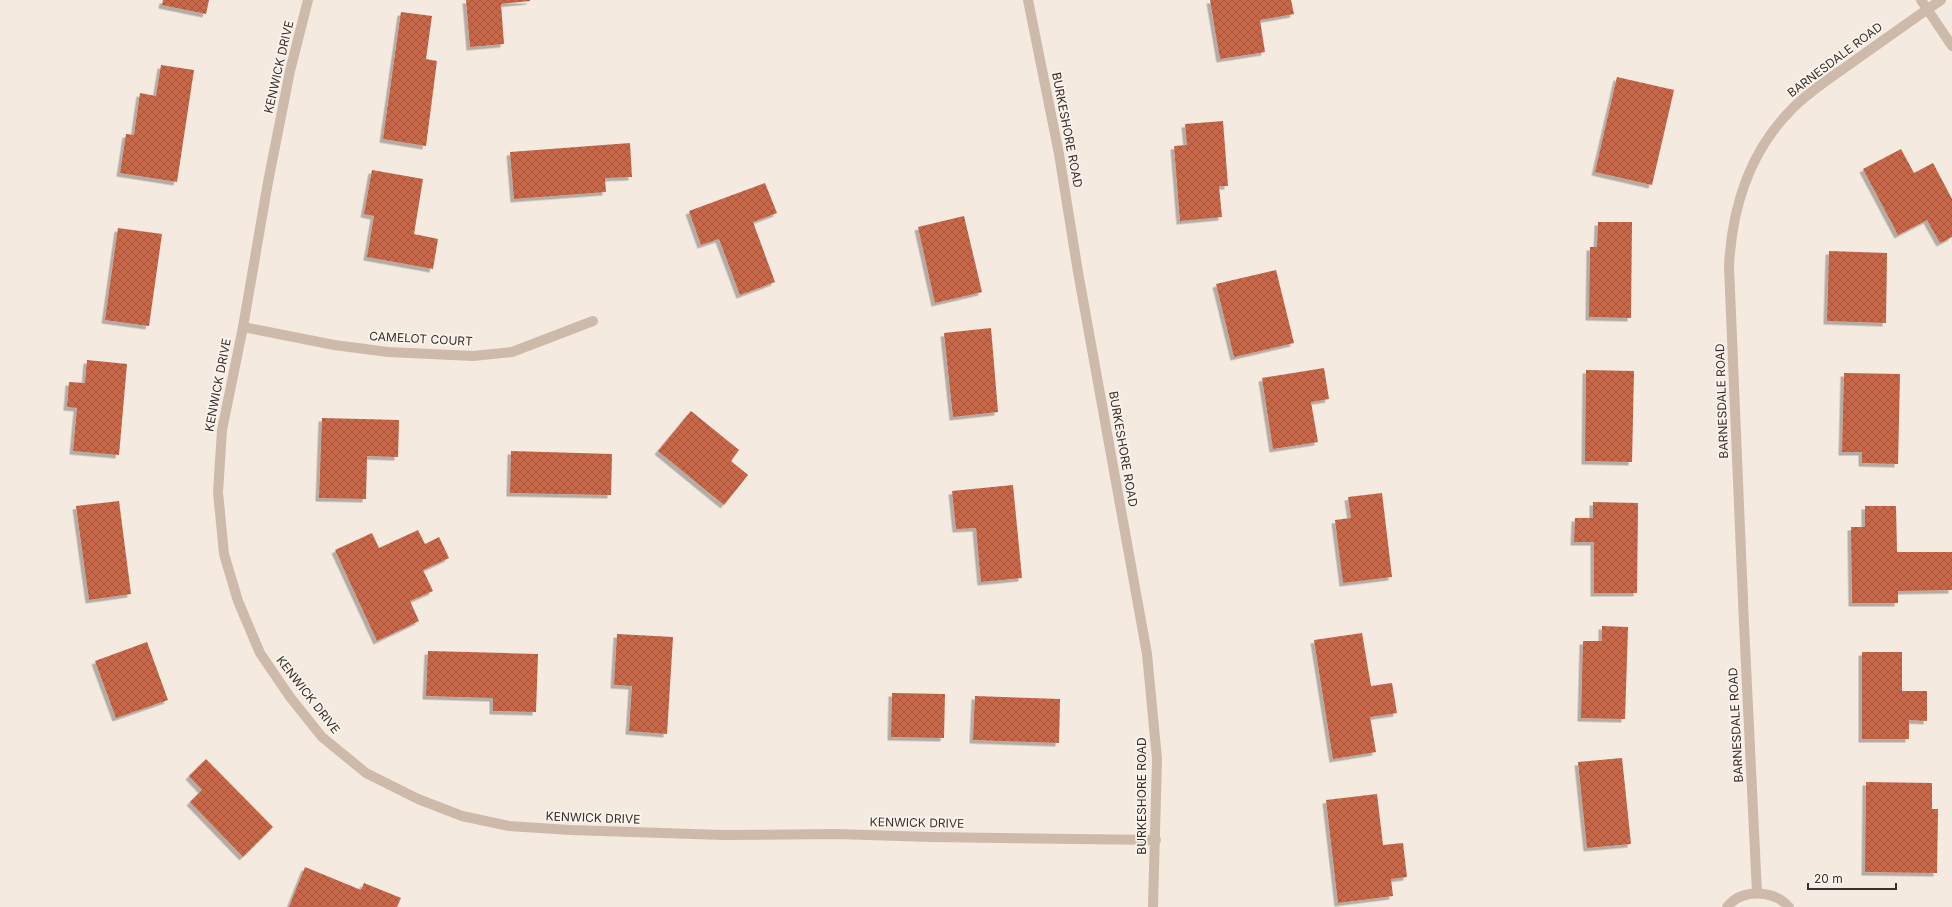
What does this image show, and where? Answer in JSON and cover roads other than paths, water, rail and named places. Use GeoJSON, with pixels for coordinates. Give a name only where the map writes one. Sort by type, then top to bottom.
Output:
{"type":"FeatureCollection","features":[{"type":"Feature","properties":{"kind":"street","name":"KENWICK DRIVE"},"geometry":{"type":"LineString","coordinates":[[308,0],[288,78],[243,327],[222,430],[218,492],[224,554],[238,601],[260,653],[290,696],[322,737],[366,773],[418,799],[462,816],[509,826],[570,830],[724,835],[837,834],[930,837],[1156,840]]}},
{"type":"Feature","properties":{"kind":"street","name":"BURKESHORE ROAD"},"geometry":{"type":"LineString","coordinates":[[1028,0],[1059,154],[1078,272],[1147,654],[1157,759],[1154,907]]}},
{"type":"Feature","properties":{"kind":"street"},"geometry":{"type":"LineString","coordinates":[[1921,0],[1952,46]]}},
{"type":"Feature","properties":{"kind":"street","name":"BARNESDALE ROAD"},"geometry":{"type":"LineString","coordinates":[[1757,893],[1730,282],[1731,235],[1738,204],[1751,169],[1770,135],[1790,111],[1821,85],[1941,0]]}},
{"type":"Feature","properties":{"kind":"street","name":"CAMELOT COURT"},"geometry":{"type":"LineString","coordinates":[[243,327],[334,345],[372,350],[473,356],[512,352],[593,321]]}},
{"type":"Feature","properties":{"kind":"street"},"geometry":{"type":"LineString","coordinates":[[1727,907],[1742,896],[1757,893],[1772,895],[1789,907]]}}]}
